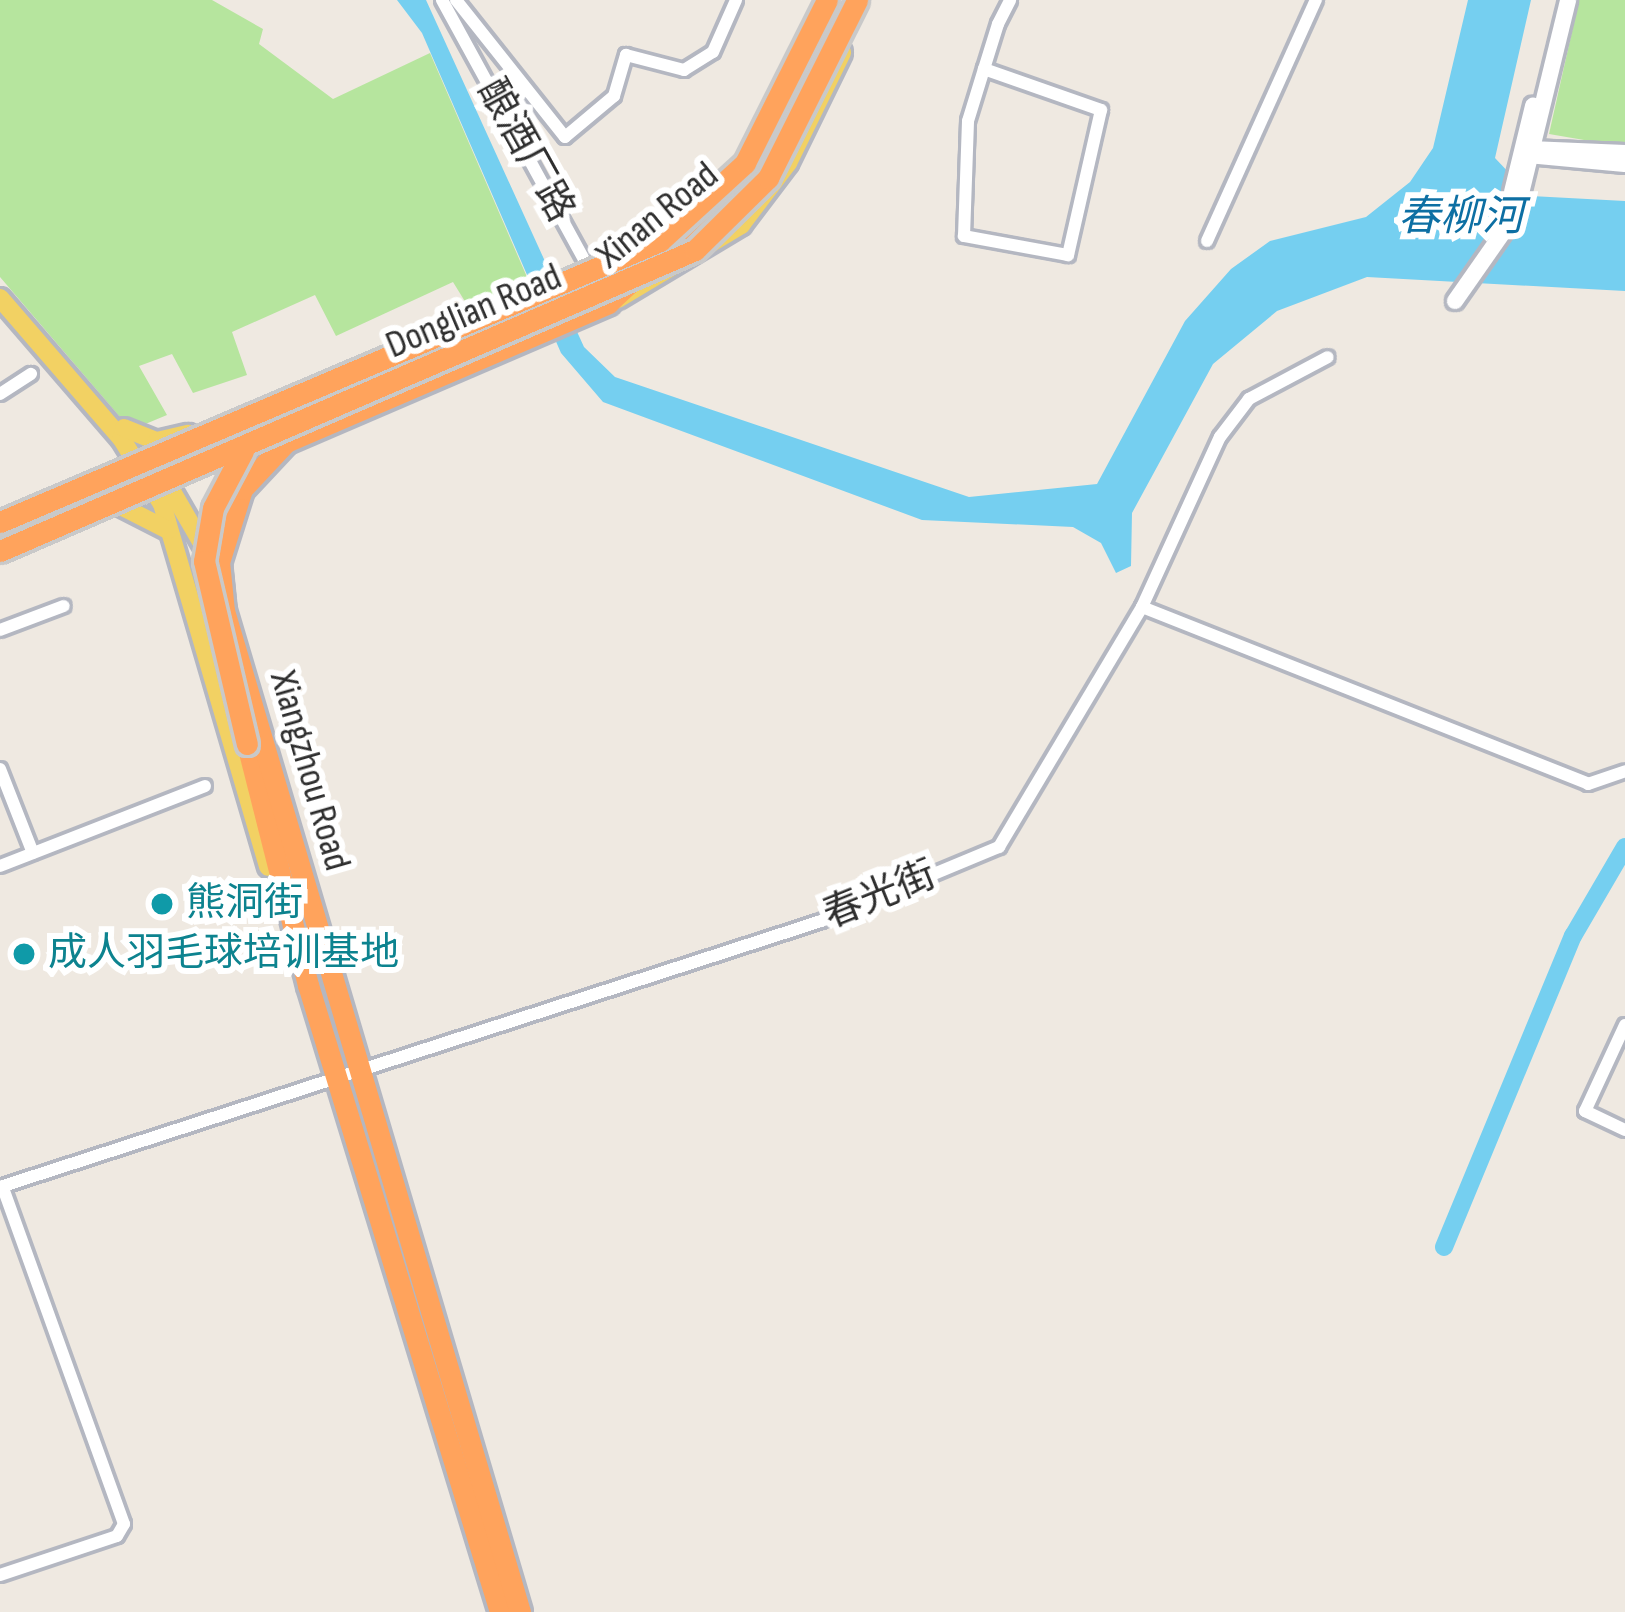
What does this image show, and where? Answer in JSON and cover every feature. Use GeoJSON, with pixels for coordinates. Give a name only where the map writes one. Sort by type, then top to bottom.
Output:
{"type":"FeatureCollection","features":[{"type":"Feature","properties":{"kind":"highway","name":"Donglian Road"},"geometry":{"type":"LineString","coordinates":[[2,531],[679,229],[745,164],[826,0]]}},
{"type":"Feature","properties":{"kind":"highway","name":"Xinan Road"},"geometry":{"type":"LineString","coordinates":[[308,985],[205,580],[219,491],[268,424],[722,205],[766,149],[837,0]]}},
{"type":"Feature","properties":{"kind":"highway","name":"Xinan Road"},"geometry":{"type":"LineString","coordinates":[[286,442],[608,303],[753,183],[847,0]]}},
{"type":"Feature","properties":{"kind":"highway","name":"Donglian Road"},"geometry":{"type":"LineString","coordinates":[[0,551],[694,250],[768,178],[857,0]]}},
{"type":"Feature","properties":{"kind":"highway"},"geometry":{"type":"LineString","coordinates":[[807,64],[812,9]]}},
{"type":"Feature","properties":{"kind":"highway"},"geometry":{"type":"LineString","coordinates":[[224,611],[227,523],[252,475],[286,442],[269,400]]}},
{"type":"Feature","properties":{"kind":"highway","name":"Xiangzhou Road"},"geometry":{"type":"LineString","coordinates":[[224,611],[520,1612]]}},
{"type":"Feature","properties":{"kind":"highway","name":"Xiangzhou Road"},"geometry":{"type":"LineString","coordinates":[[308,985],[500,1612]]}},
{"type":"Feature","properties":{"kind":"main road"},"geometry":{"type":"LineString","coordinates":[[608,303],[700,259],[760,203],[867,0]]}},
{"type":"Feature","properties":{"kind":"main road"},"geometry":{"type":"LineString","coordinates":[[582,275],[709,192],[748,140],[812,9]]}},
{"type":"Feature","properties":{"kind":"main road","name":"Xiangzhou Road"},"geometry":{"type":"LineString","coordinates":[[0,284],[202,539],[224,611]]}},
{"type":"Feature","properties":{"kind":"main road"},"geometry":{"type":"LineString","coordinates":[[102,495],[118,465],[119,429],[167,441],[533,297]]}},
{"type":"Feature","properties":{"kind":"main road","name":"Xiangzhou Road"},"geometry":{"type":"LineString","coordinates":[[0,298],[119,429]]}},
{"type":"Feature","properties":{"kind":"main road"},"geometry":{"type":"LineString","coordinates":[[226,445],[269,400]]}},
{"type":"Feature","properties":{"kind":"main road"},"geometry":{"type":"LineString","coordinates":[[2,531],[226,445],[286,442]]}},
{"type":"Feature","properties":{"kind":"main road","name":"Xiangzhou Road"},"geometry":{"type":"LineString","coordinates":[[154,474],[308,985]]}},
{"type":"Feature","properties":{"kind":"main road"},"geometry":{"type":"LineString","coordinates":[[102,495],[140,508],[172,534]]}},
{"type":"Feature","properties":{"kind":"street","name":"酿酒厂路"},"geometry":{"type":"LineString","coordinates":[[442,0],[582,275],[608,303]]}},
{"type":"Feature","properties":{"kind":"street"},"geometry":{"type":"LineString","coordinates":[[456,0],[565,137],[583,133],[614,96],[626,55],[684,70],[712,52],[736,0]]}},
{"type":"Feature","properties":{"kind":"street"},"geometry":{"type":"LineString","coordinates":[[984,69],[1101,110],[1068,255],[964,236],[968,121],[984,69],[1010,0]]}},
{"type":"Feature","properties":{"kind":"street"},"geometry":{"type":"LineString","coordinates":[[1207,242],[1316,0]]}},
{"type":"Feature","properties":{"kind":"street"},"geometry":{"type":"LineString","coordinates":[[1528,153],[1556,0]]}},
{"type":"Feature","properties":{"kind":"street"},"geometry":{"type":"LineString","coordinates":[[1449,298],[1506,237],[1568,0]]}},
{"type":"Feature","properties":{"kind":"street"},"geometry":{"type":"LineString","coordinates":[[1528,153],[1625,153]]}},
{"type":"Feature","properties":{"kind":"street"},"geometry":{"type":"LineString","coordinates":[[1528,153],[1625,164]]}},
{"type":"Feature","properties":{"kind":"street","name":"春光街"},"geometry":{"type":"LineString","coordinates":[[1,1187],[334,1071],[821,921],[998,847],[1142,608],[1220,437],[1249,399],[1328,358]]}},
{"type":"Feature","properties":{"kind":"street"},"geometry":{"type":"LineString","coordinates":[[0,394],[31,374]]}},
{"type":"Feature","properties":{"kind":"street"},"geometry":{"type":"LineString","coordinates":[[0,510],[2,531]]}},
{"type":"Feature","properties":{"kind":"street"},"geometry":{"type":"LineString","coordinates":[[0,630],[64,606]]}},
{"type":"Feature","properties":{"kind":"street"},"geometry":{"type":"LineString","coordinates":[[1142,608],[1588,784],[1624,774]]}},
{"type":"Feature","properties":{"kind":"street"},"geometry":{"type":"LineString","coordinates":[[0,769],[33,853]]}},
{"type":"Feature","properties":{"kind":"street"},"geometry":{"type":"LineString","coordinates":[[0,866],[205,786]]}},
{"type":"Feature","properties":{"kind":"street"},"geometry":{"type":"LineString","coordinates":[[1625,1024],[1585,1111],[1625,1130]]}},
{"type":"Feature","properties":{"kind":"street"},"geometry":{"type":"LineString","coordinates":[[0,1575],[118,1536],[124,1524],[1,1187]]}},
{"type":"Feature","properties":{"kind":"green space"},"geometry":{"type":"Polygon","coordinates":[[[0,0],[212,0],[263,29],[259,44],[333,99],[430,53],[530,284],[469,308],[453,282],[336,336],[315,295],[232,332],[247,375],[193,393],[172,354],[139,366],[167,415],[131,430],[0,277],[0,0]]]}},
{"type":"Feature","properties":{"kind":"green space"},"geometry":{"type":"Polygon","coordinates":[[[1579,0],[1625,0],[1625,147],[1549,134],[1579,0]]]}},
{"type":"Feature","properties":{"kind":"water","name":"春柳河"},"geometry":{"type":"Polygon","coordinates":[[[397,0],[426,0],[584,347],[615,377],[969,497],[1097,484],[1185,321],[1231,269],[1270,241],[1366,217],[1410,182],[1433,148],[1468,0],[1531,0],[1495,158],[1531,196],[1625,201],[1625,291],[1367,277],[1277,311],[1213,364],[1132,513],[1131,566],[1116,573],[1101,543],[1073,527],[922,520],[603,402],[561,353],[422,33],[397,0]]]}},
{"type":"Feature","properties":{"kind":"waterway"},"geometry":{"type":"LineString","coordinates":[[1444,1247],[1573,936],[1625,847]]}},
{"type":"Feature","properties":{"kind":"place","name":"熊洞街"},"geometry":{"type":"Point","coordinates":[162,904]}},
{"type":"Feature","properties":{"kind":"place","name":"成人羽毛球培训基地"},"geometry":{"type":"Point","coordinates":[24,954]}}]}
